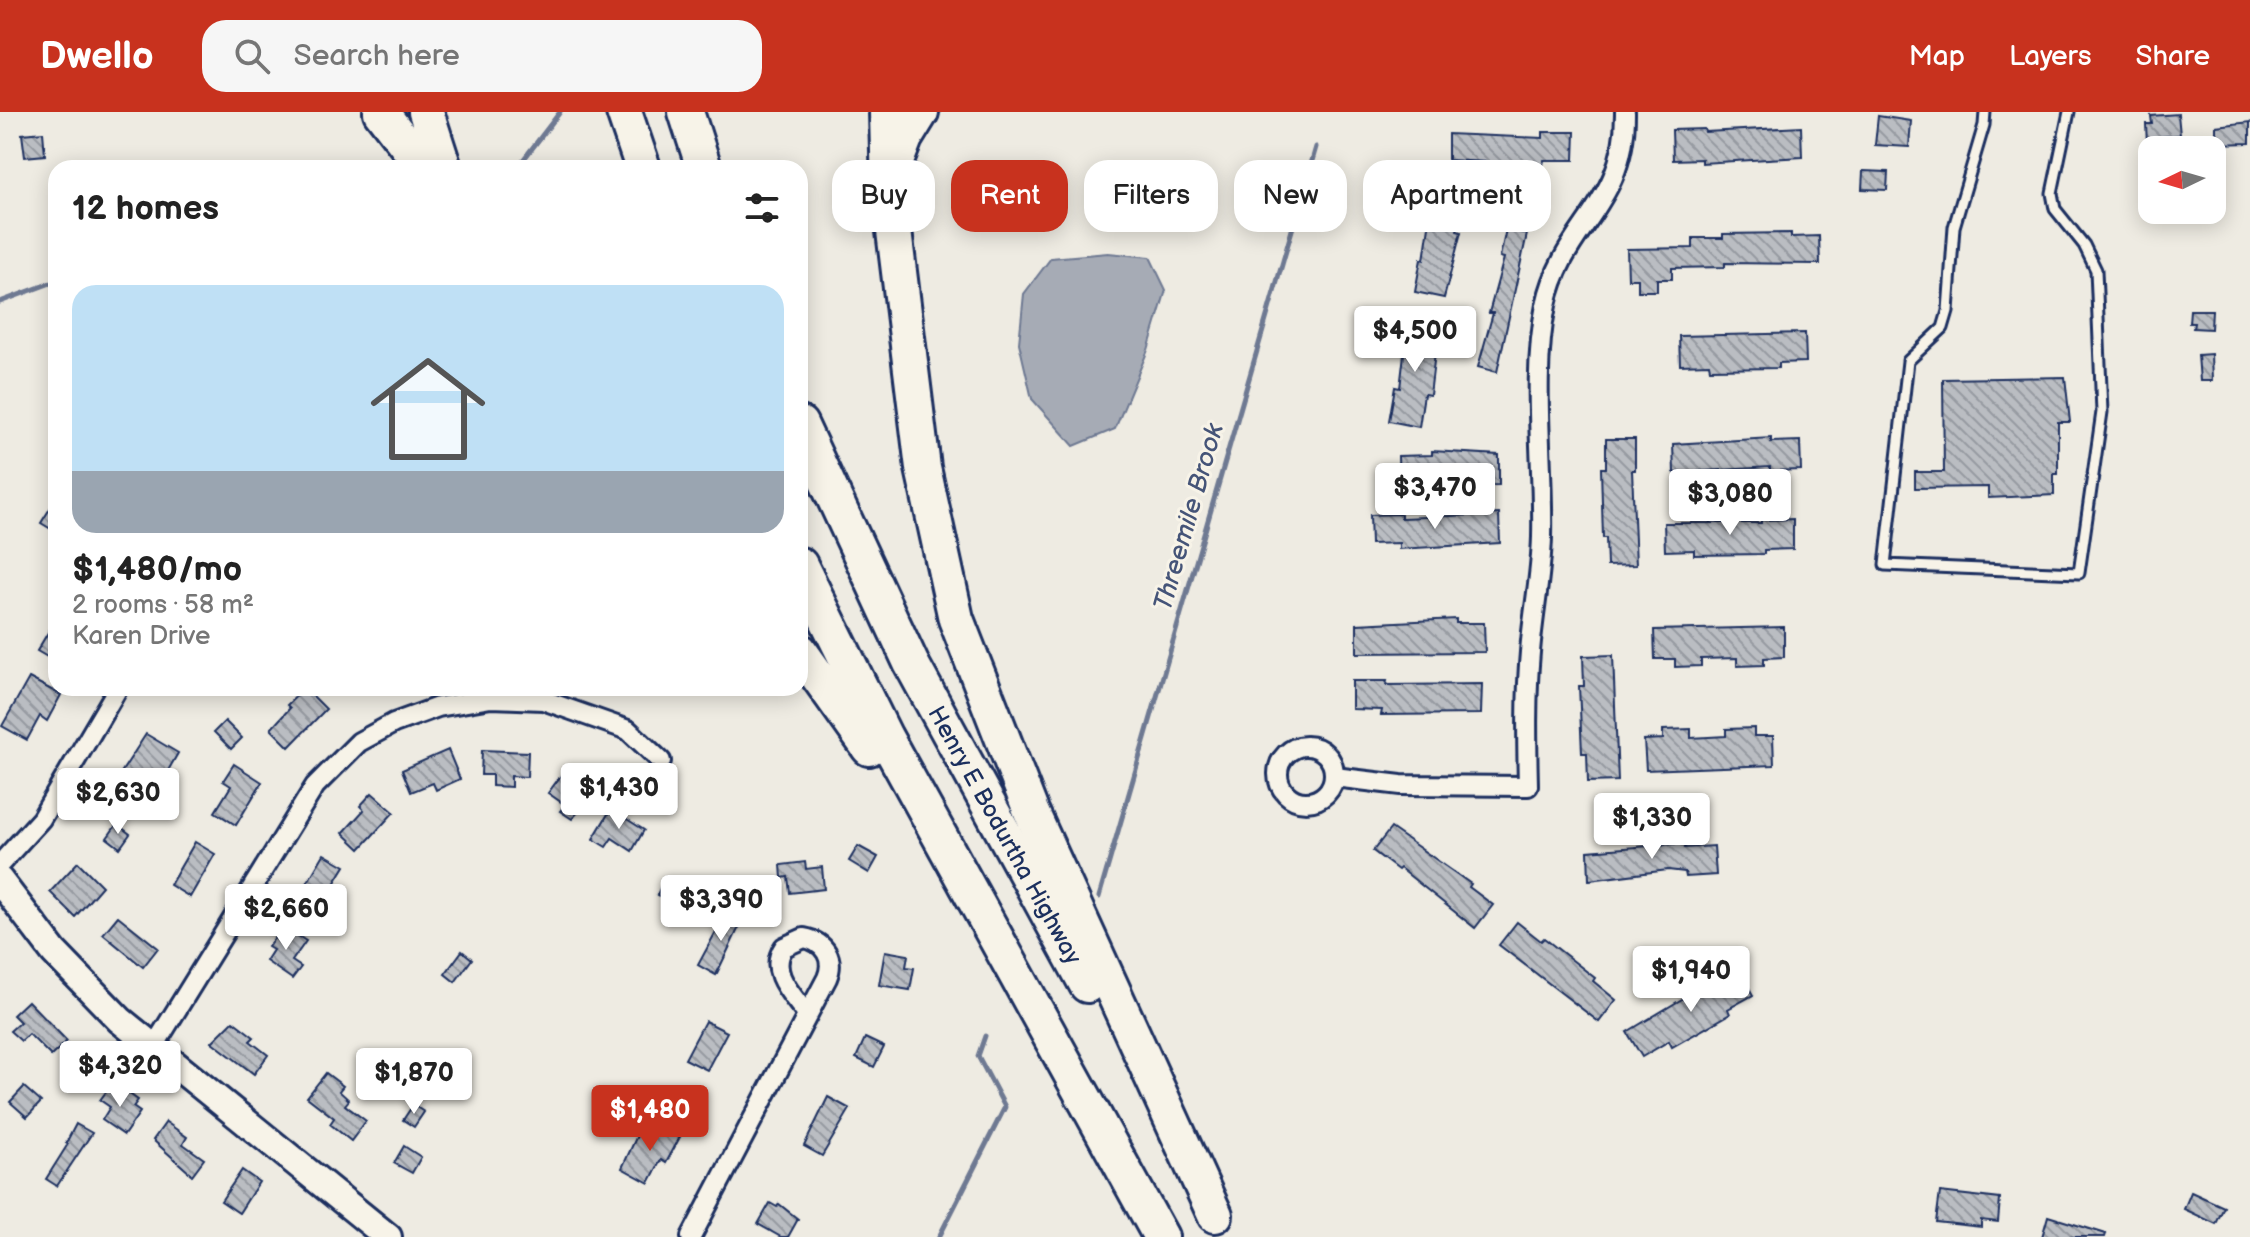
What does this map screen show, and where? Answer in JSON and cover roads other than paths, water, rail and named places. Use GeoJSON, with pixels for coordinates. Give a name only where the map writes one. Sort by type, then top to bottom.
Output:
{"type":"FeatureCollection","features":[{"type":"Feature","properties":{"kind":"highway"},"geometry":{"type":"LineString","coordinates":[[381,112],[418,160]]}},
{"type":"Feature","properties":{"kind":"highway"},"geometry":{"type":"LineString","coordinates":[[426,112],[441,160]]}},
{"type":"Feature","properties":{"kind":"highway"},"geometry":{"type":"LineString","coordinates":[[624,112],[640,160]]}},
{"type":"Feature","properties":{"kind":"highway"},"geometry":{"type":"LineString","coordinates":[[686,112],[701,160]]}},
{"type":"Feature","properties":{"kind":"highway"},"geometry":{"type":"LineString","coordinates":[[887,112],[888,160]]}},
{"type":"Feature","properties":{"kind":"highway"},"geometry":{"type":"LineString","coordinates":[[897,160],[921,112]]}},
{"type":"Feature","properties":{"kind":"highway"},"geometry":{"type":"LineString","coordinates":[[894,232],[923,468],[956,619],[1031,811],[1221,1226]]}},
{"type":"Feature","properties":{"kind":"highway","name":"Henry E Bodurtha Highway"},"geometry":{"type":"LineString","coordinates":[[808,442],[855,549],[941,720],[1221,1226]]}},
{"type":"Feature","properties":{"kind":"highway"},"geometry":{"type":"LineString","coordinates":[[808,581],[891,748],[1161,1237]]}},
{"type":"Feature","properties":{"kind":"highway"},"geometry":{"type":"LineString","coordinates":[[808,662],[854,722],[1052,1040]]}},
{"type":"Feature","properties":{"kind":"street"},"geometry":{"type":"LineString","coordinates":[[1334,777],[1413,786],[1528,786],[1527,692],[1542,538],[1542,354],[1546,307],[1567,250],[1605,198],[1618,171],[1625,137],[1625,112]]}},
{"type":"Feature","properties":{"kind":"street"},"geometry":{"type":"LineString","coordinates":[[0,864],[41,819],[113,696]]}},
{"type":"Feature","properties":{"kind":"street"},"geometry":{"type":"LineString","coordinates":[[153,1048],[315,786],[359,742],[394,723],[438,707],[491,698],[543,700],[628,730],[661,761]]}},
{"type":"Feature","properties":{"kind":"street"},"geometry":{"type":"LineString","coordinates":[[0,881],[83,985],[153,1048],[388,1237]]}},
{"type":"Feature","properties":{"kind":"street"},"geometry":{"type":"LineString","coordinates":[[691,1237],[807,1015]]}},
{"type":"Feature","properties":{"kind":"lane"},"geometry":{"type":"LineString","coordinates":[[1985,112],[1981,139],[1954,227],[1948,311],[1943,328],[1908,361],[1885,565],[2079,573],[2102,412],[2096,270],[2084,245],[2055,209],[2052,193],[2069,112]]}},
{"type":"Feature","properties":{"kind":"waterway"},"geometry":{"type":"LineString","coordinates":[[523,160],[560,112]]}},
{"type":"Feature","properties":{"kind":"waterway","name":"Threemile Brook"},"geometry":{"type":"LineString","coordinates":[[1099,897],[1316,147]]}},
{"type":"Feature","properties":{"kind":"waterway"},"geometry":{"type":"LineString","coordinates":[[0,302],[48,284]]}},
{"type":"Feature","properties":{"kind":"waterway","name":"Threemile Brook"},"geometry":{"type":"LineString","coordinates":[[939,1237],[1005,1107],[978,1056],[985,1036]]}}]}
